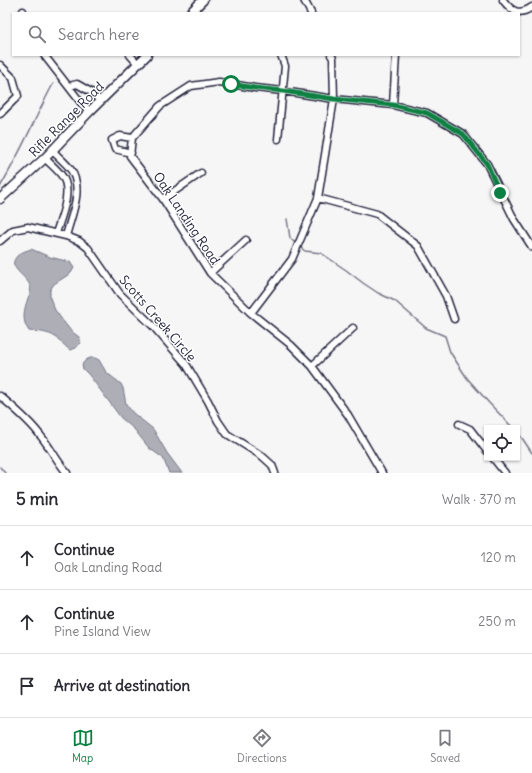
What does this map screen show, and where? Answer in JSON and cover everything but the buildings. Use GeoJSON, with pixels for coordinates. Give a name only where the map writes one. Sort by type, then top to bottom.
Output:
{"type":"FeatureCollection","features":[{"type":"Feature","properties":{"kind":"main road"},"geometry":{"type":"LineString","coordinates":[[191,12],[203,0]]}},
{"type":"Feature","properties":{"kind":"main road","name":"Rifle Range Road"},"geometry":{"type":"LineString","coordinates":[[0,199],[45,158],[146,56]]}},
{"type":"Feature","properties":{"kind":"street"},"geometry":{"type":"LineString","coordinates":[[304,0],[310,12]]}},
{"type":"Feature","properties":{"kind":"street"},"geometry":{"type":"LineString","coordinates":[[503,0],[513,11],[526,11],[532,7]]}},
{"type":"Feature","properties":{"kind":"street"},"geometry":{"type":"LineString","coordinates":[[45,56],[90,111]]}},
{"type":"Feature","properties":{"kind":"street"},"geometry":{"type":"LineString","coordinates":[[131,56],[138,64]]}},
{"type":"Feature","properties":{"kind":"street"},"geometry":{"type":"LineString","coordinates":[[278,139],[285,66],[281,56]]}},
{"type":"Feature","properties":{"kind":"street"},"geometry":{"type":"LineString","coordinates":[[251,312],[292,259],[318,198],[334,99],[333,58],[332,56]]}},
{"type":"Feature","properties":{"kind":"street"},"geometry":{"type":"LineString","coordinates":[[393,105],[396,56]]}},
{"type":"Feature","properties":{"kind":"street"},"geometry":{"type":"LineString","coordinates":[[0,65],[13,78],[18,96],[0,114]]}},
{"type":"Feature","properties":{"kind":"street"},"geometry":{"type":"LineString","coordinates":[[132,138],[120,136],[112,140],[115,149],[131,153],[132,138],[160,106],[191,86],[219,82],[334,99],[393,105],[427,113],[463,134],[487,164],[514,219],[532,247]]}},
{"type":"Feature","properties":{"kind":"street"},"geometry":{"type":"LineString","coordinates":[[69,86],[77,84],[91,92],[100,101]]}},
{"type":"Feature","properties":{"kind":"street"},"geometry":{"type":"LineString","coordinates":[[52,150],[71,171],[77,182],[77,198],[66,236]]}},
{"type":"Feature","properties":{"kind":"street","name":"Oak Landing Road"},"geometry":{"type":"LineString","coordinates":[[131,153],[130,156],[163,199],[210,273],[251,312],[291,345],[312,366],[348,414],[382,473]]}},
{"type":"Feature","properties":{"kind":"street"},"geometry":{"type":"LineString","coordinates":[[45,158],[63,176],[66,185],[66,197],[56,233]]}},
{"type":"Feature","properties":{"kind":"street"},"geometry":{"type":"LineString","coordinates":[[163,199],[201,173]]}},
{"type":"Feature","properties":{"kind":"street"},"geometry":{"type":"LineString","coordinates":[[318,198],[377,214],[418,246],[446,296],[454,319]]}},
{"type":"Feature","properties":{"kind":"street","name":"Scotts Creek Circle"},"geometry":{"type":"LineString","coordinates":[[0,241],[13,230],[28,227],[66,236],[79,241],[88,248],[120,294],[153,326],[186,364],[227,434],[262,456],[272,465],[274,473]]}},
{"type":"Feature","properties":{"kind":"street"},"geometry":{"type":"LineString","coordinates":[[210,273],[246,240]]}},
{"type":"Feature","properties":{"kind":"street"},"geometry":{"type":"LineString","coordinates":[[312,366],[352,328]]}},
{"type":"Feature","properties":{"kind":"street"},"geometry":{"type":"LineString","coordinates":[[0,396],[25,417],[41,435],[58,462],[67,473]]}},
{"type":"Feature","properties":{"kind":"street"},"geometry":{"type":"LineString","coordinates":[[459,424],[470,429],[484,447]]}},
{"type":"Feature","properties":{"kind":"street"},"geometry":{"type":"LineString","coordinates":[[495,461],[504,473]]}},
{"type":"Feature","properties":{"kind":"shaded area"},"geometry":{"type":"Polygon","coordinates":[[[31,249],[50,257],[70,262],[74,268],[71,273],[54,284],[50,290],[50,298],[55,310],[71,331],[79,337],[81,343],[77,347],[70,350],[50,334],[29,331],[26,327],[24,311],[30,292],[30,286],[15,267],[14,261],[19,254],[31,249]]]}},
{"type":"Feature","properties":{"kind":"shaded area"},"geometry":{"type":"Polygon","coordinates":[[[90,358],[99,360],[106,372],[121,384],[126,404],[133,413],[153,429],[167,453],[182,473],[169,473],[163,458],[149,448],[134,429],[121,418],[83,369],[82,364],[90,358]]]}},
{"type":"Feature","properties":{"kind":"waterway"},"geometry":{"type":"LineString","coordinates":[[0,187],[53,84]]}},
{"type":"Feature","properties":{"kind":"waterway"},"geometry":{"type":"LineString","coordinates":[[287,219],[290,238],[294,242]]}},
{"type":"Feature","properties":{"kind":"waterway"},"geometry":{"type":"LineString","coordinates":[[301,248],[305,251],[321,253],[378,293],[395,301],[426,328],[445,336],[450,352],[467,378],[510,425]]}},
{"type":"Feature","properties":{"kind":"waterway"},"geometry":{"type":"LineString","coordinates":[[520,436],[532,453]]}},
{"type":"Feature","properties":{"kind":"waterway"},"geometry":{"type":"LineString","coordinates":[[0,467],[5,473]]}},
{"type":"Feature","properties":{"kind":"route"},"geometry":{"type":"LineString","coordinates":[[231,84],[334,99],[393,105],[427,113],[463,134],[487,164],[500,193]]}}]}
